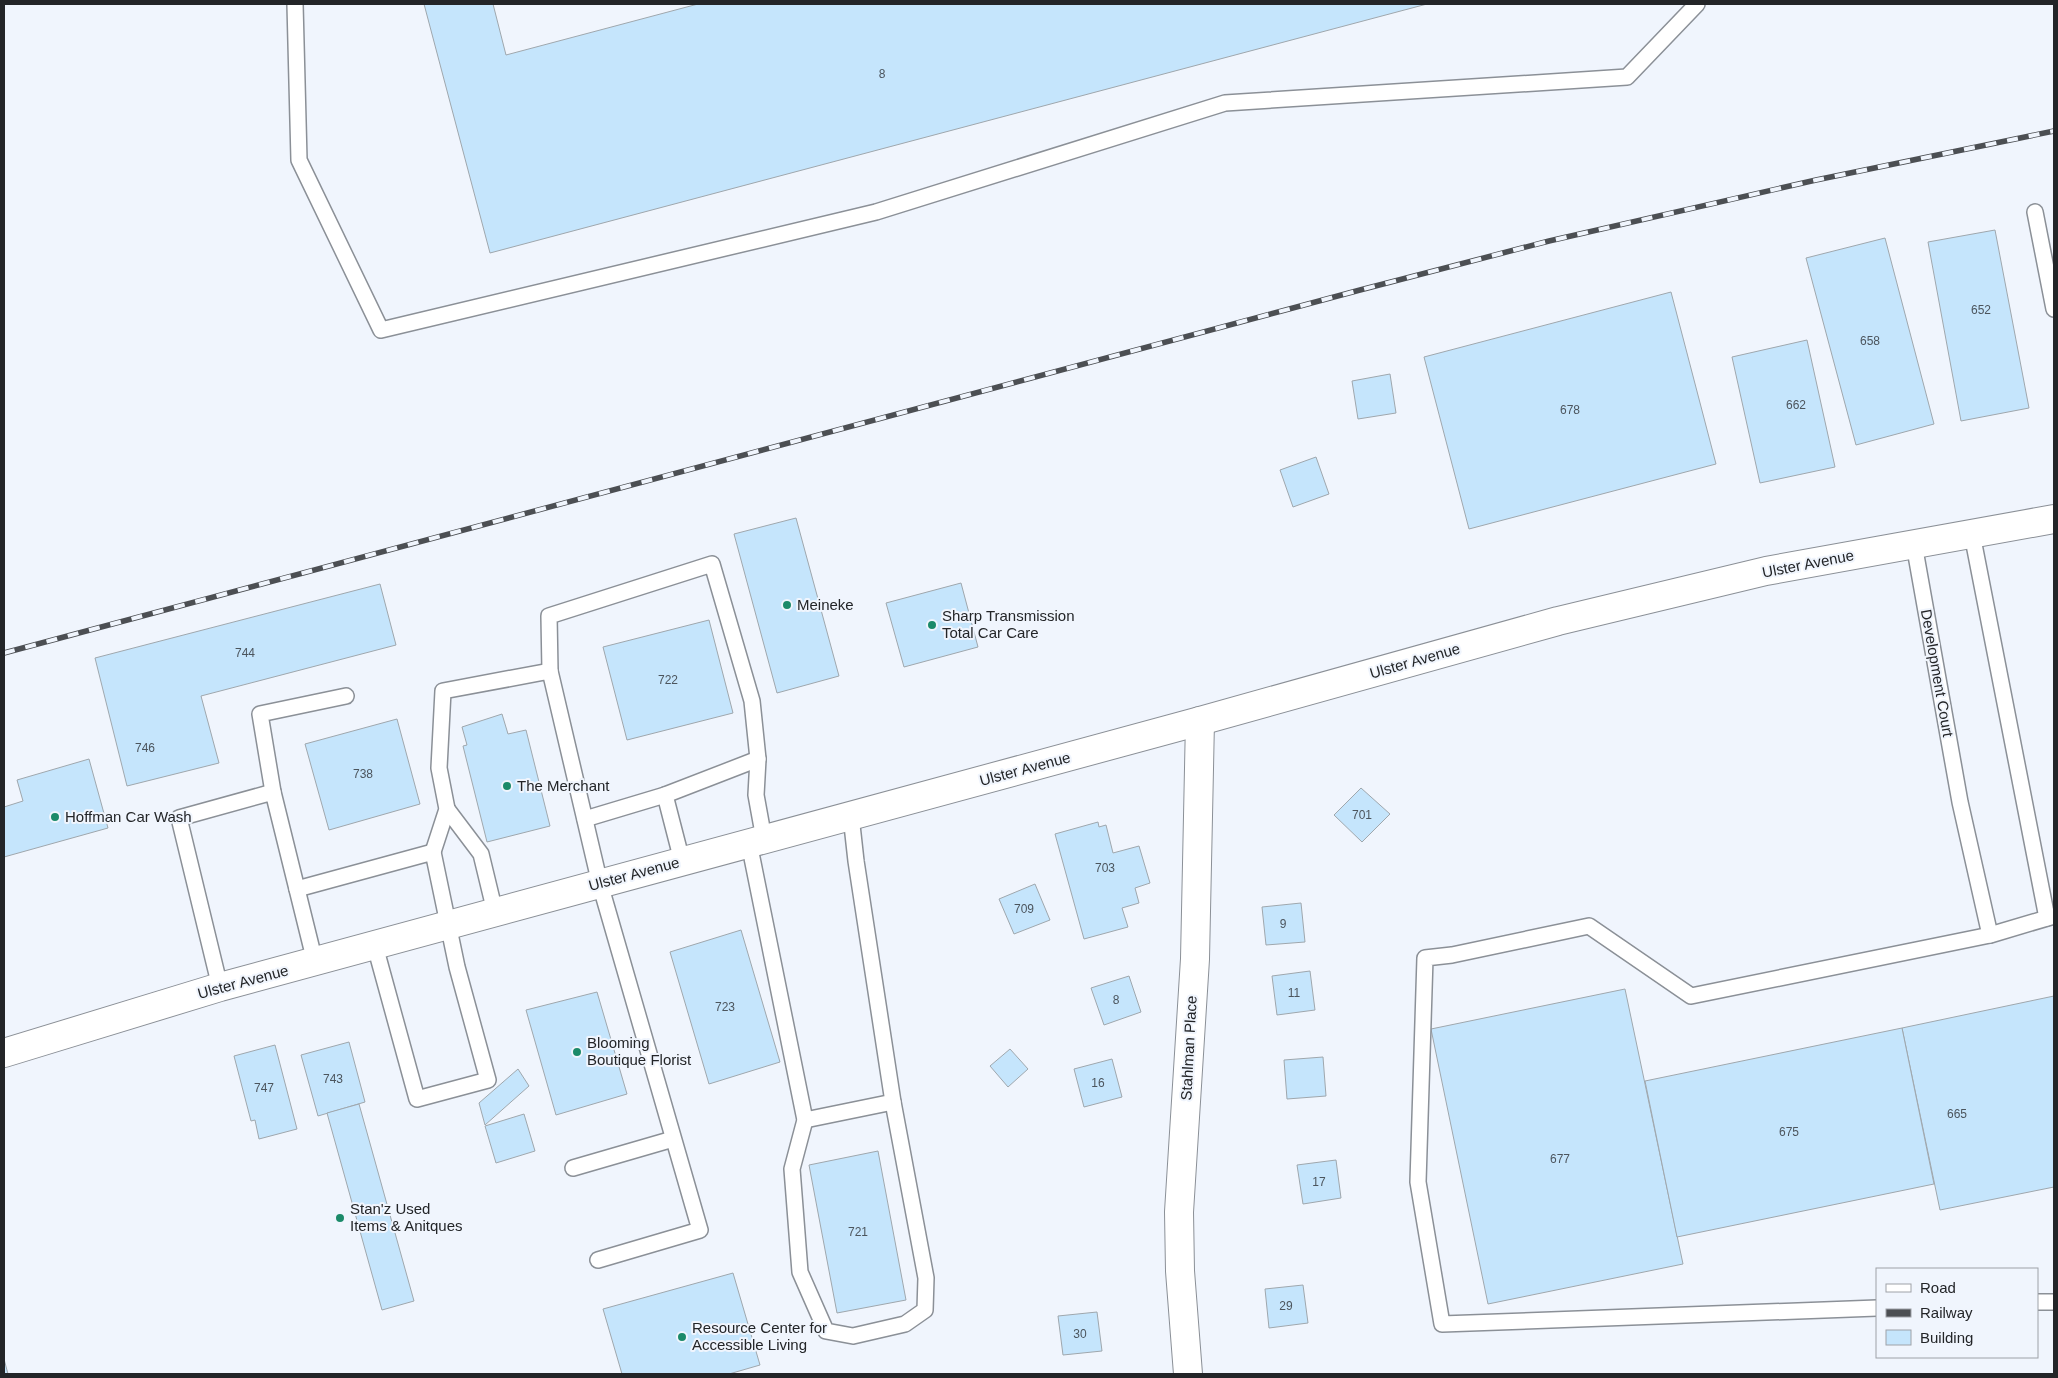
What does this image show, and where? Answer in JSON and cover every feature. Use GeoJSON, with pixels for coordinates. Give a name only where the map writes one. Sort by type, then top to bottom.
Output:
{"type":"FeatureCollection","features":[{"type":"Feature","properties":{"kind":"main road","name":"Ulster Avenue"},"geometry":{"type":"LineString","coordinates":[[4,1053],[220,987],[1200,721],[1558,621],[1766,571],[2054,519]]}},
{"type":"Feature","properties":{"kind":"main road","name":"Stahlman Place"},"geometry":{"type":"LineString","coordinates":[[1188,1374],[1180,1271],[1179,1212],[1195,959],[1200,721]]}},
{"type":"Feature","properties":{"kind":"lane"},"geometry":{"type":"LineString","coordinates":[[295,4],[299,160],[381,330],[876,212],[1225,103],[1627,77],[1697,4]]}},
{"type":"Feature","properties":{"kind":"lane"},"geometry":{"type":"LineString","coordinates":[[2035,212],[2054,308]]}},
{"type":"Feature","properties":{"kind":"lane"},"geometry":{"type":"LineString","coordinates":[[1876,1308],[1442,1324],[1418,1182],[1425,958],[1589,926],[1691,996],[1990,935],[2050,917],[1972,534]]}},
{"type":"Feature","properties":{"kind":"lane","name":"Development Court"},"geometry":{"type":"LineString","coordinates":[[1914,544],[1960,802],[1990,935]]}},
{"type":"Feature","properties":{"kind":"lane"},"geometry":{"type":"LineString","coordinates":[[598,1260],[700,1230],[600,884],[550,671],[549,616],[712,564],[752,701],[758,759],[756,795],[757,842],[805,1120],[792,1169],[800,1272],[826,1332],[853,1336],[905,1324],[926,1310],[926,1278],[893,1102],[856,861],[851,816]]}},
{"type":"Feature","properties":{"kind":"lane"},"geometry":{"type":"LineString","coordinates":[[495,912],[481,854],[447,809],[439,768],[444,691],[550,671]]}},
{"type":"Feature","properties":{"kind":"lane"},"geometry":{"type":"LineString","coordinates":[[315,962],[273,792],[260,714],[346,696]]}},
{"type":"Feature","properties":{"kind":"lane"},"geometry":{"type":"LineString","coordinates":[[585,819],[665,795],[758,759]]}},
{"type":"Feature","properties":{"kind":"lane"},"geometry":{"type":"LineString","coordinates":[[220,987],[179,818],[273,792]]}},
{"type":"Feature","properties":{"kind":"lane"},"geometry":{"type":"LineString","coordinates":[[665,795],[682,861]]}},
{"type":"Feature","properties":{"kind":"lane"},"geometry":{"type":"LineString","coordinates":[[376,946],[417,1099],[488,1080],[457,967],[433,852],[447,809]]}},
{"type":"Feature","properties":{"kind":"lane"},"geometry":{"type":"LineString","coordinates":[[297,889],[433,852]]}},
{"type":"Feature","properties":{"kind":"lane"},"geometry":{"type":"LineString","coordinates":[[805,1120],[893,1102]]}},
{"type":"Feature","properties":{"kind":"lane"},"geometry":{"type":"LineString","coordinates":[[572,1168],[673,1139]]}},
{"type":"Feature","properties":{"kind":"lane"},"geometry":{"type":"LineString","coordinates":[[2038,1302],[2054,1302]]}},
{"type":"Feature","properties":{"kind":"building"},"geometry":{"type":"Polygon","coordinates":[[[424,4],[493,4],[506,55],[698,4],[1427,4],[490,253],[424,4]]]}},
{"type":"Feature","properties":{"kind":"building"},"geometry":{"type":"Polygon","coordinates":[[[1995,230],[2029,408],[1961,421],[1928,242],[1995,230]]]}},
{"type":"Feature","properties":{"kind":"building"},"geometry":{"type":"Polygon","coordinates":[[[1885,238],[1934,424],[1856,445],[1806,258],[1885,238]]]}},
{"type":"Feature","properties":{"kind":"building"},"geometry":{"type":"Polygon","coordinates":[[[1671,292],[1716,464],[1469,529],[1424,357],[1671,292]]]}},
{"type":"Feature","properties":{"kind":"building"},"geometry":{"type":"Polygon","coordinates":[[[1807,340],[1835,467],[1760,483],[1732,357],[1807,340]]]}},
{"type":"Feature","properties":{"kind":"building"},"geometry":{"type":"Polygon","coordinates":[[[1390,374],[1396,413],[1358,419],[1352,381],[1390,374]]]}},
{"type":"Feature","properties":{"kind":"building"},"geometry":{"type":"Polygon","coordinates":[[[1316,457],[1329,494],[1293,507],[1280,470],[1316,457]]]}},
{"type":"Feature","properties":{"kind":"building","name":"Meineke"},"geometry":{"type":"Polygon","coordinates":[[[796,518],[839,676],[777,693],[734,534],[796,518]]]}},
{"type":"Feature","properties":{"kind":"building","name":"Sharp Transmission Total Car Care"},"geometry":{"type":"Polygon","coordinates":[[[961,583],[978,647],[904,667],[886,603],[961,583]]]}},
{"type":"Feature","properties":{"kind":"building"},"geometry":{"type":"Polygon","coordinates":[[[380,584],[396,645],[201,696],[219,763],[127,786],[95,658],[380,584]]]}},
{"type":"Feature","properties":{"kind":"building"},"geometry":{"type":"Polygon","coordinates":[[[709,620],[733,713],[627,740],[603,647],[709,620]]]}},
{"type":"Feature","properties":{"kind":"building","name":"The Merchant"},"geometry":{"type":"Polygon","coordinates":[[[502,714],[508,734],[526,730],[550,826],[487,842],[463,746],[467,745],[462,727],[502,714]]]}},
{"type":"Feature","properties":{"kind":"building"},"geometry":{"type":"Polygon","coordinates":[[[397,719],[420,804],[329,830],[305,744],[397,719]]]}},
{"type":"Feature","properties":{"kind":"building","name":"Hoffman Car Wash"},"geometry":{"type":"Polygon","coordinates":[[[89,759],[108,828],[4,857],[4,807],[23,801],[17,780],[89,759]]]}},
{"type":"Feature","properties":{"kind":"building"},"geometry":{"type":"Polygon","coordinates":[[[1361,788],[1390,814],[1362,842],[1334,815],[1361,788]]]}},
{"type":"Feature","properties":{"kind":"building"},"geometry":{"type":"Polygon","coordinates":[[[1098,822],[1099,827],[1106,825],[1113,853],[1139,846],[1150,883],[1135,888],[1139,903],[1122,908],[1128,927],[1084,939],[1055,834],[1098,822]]]}},
{"type":"Feature","properties":{"kind":"building"},"geometry":{"type":"Polygon","coordinates":[[[1035,884],[1050,920],[1014,934],[999,899],[1035,884]]]}},
{"type":"Feature","properties":{"kind":"building"},"geometry":{"type":"Polygon","coordinates":[[[1301,903],[1305,942],[1266,945],[1262,907],[1301,903]]]}},
{"type":"Feature","properties":{"kind":"building"},"geometry":{"type":"Polygon","coordinates":[[[741,930],[780,1062],[709,1084],[670,952],[741,930]]]}},
{"type":"Feature","properties":{"kind":"building"},"geometry":{"type":"Polygon","coordinates":[[[1310,971],[1315,1010],[1277,1015],[1272,976],[1310,971]]]}},
{"type":"Feature","properties":{"kind":"building"},"geometry":{"type":"Polygon","coordinates":[[[1129,976],[1141,1012],[1104,1025],[1091,988],[1129,976]]]}},
{"type":"Feature","properties":{"kind":"building"},"geometry":{"type":"Polygon","coordinates":[[[1625,989],[1683,1264],[1488,1304],[1431,1029],[1625,989]]]}},
{"type":"Feature","properties":{"kind":"building","name":"Blooming Boutique Florist"},"geometry":{"type":"Polygon","coordinates":[[[597,992],[627,1094],[556,1115],[526,1010],[597,992]]]}},
{"type":"Feature","properties":{"kind":"building"},"geometry":{"type":"Polygon","coordinates":[[[2054,996],[2054,1187],[1940,1210],[1902,1028],[2054,996]]]}},
{"type":"Feature","properties":{"kind":"building"},"geometry":{"type":"Polygon","coordinates":[[[1902,1028],[1934,1184],[1677,1237],[1645,1081],[1902,1028]]]}},
{"type":"Feature","properties":{"kind":"building"},"geometry":{"type":"Polygon","coordinates":[[[349,1042],[365,1102],[318,1116],[301,1055],[349,1042]]]}},
{"type":"Feature","properties":{"kind":"building"},"geometry":{"type":"Polygon","coordinates":[[[275,1045],[297,1129],[259,1139],[255,1120],[251,1121],[234,1056],[275,1045]]]}},
{"type":"Feature","properties":{"kind":"building"},"geometry":{"type":"Polygon","coordinates":[[[1010,1049],[1028,1069],[1008,1087],[990,1066],[1010,1049]]]}},
{"type":"Feature","properties":{"kind":"building"},"geometry":{"type":"Polygon","coordinates":[[[1323,1057],[1326,1096],[1287,1099],[1284,1060],[1323,1057]]]}},
{"type":"Feature","properties":{"kind":"building"},"geometry":{"type":"Polygon","coordinates":[[[1112,1059],[1122,1097],[1084,1107],[1074,1069],[1112,1059]]]}},
{"type":"Feature","properties":{"kind":"building"},"geometry":{"type":"Polygon","coordinates":[[[518,1069],[529,1086],[485,1125],[479,1103],[518,1069]]]}},
{"type":"Feature","properties":{"kind":"building"},"geometry":{"type":"Polygon","coordinates":[[[359,1104],[414,1301],[382,1310],[327,1113],[359,1104]]]}},
{"type":"Feature","properties":{"kind":"building"},"geometry":{"type":"Polygon","coordinates":[[[524,1114],[535,1151],[496,1163],[485,1126],[524,1114]]]}},
{"type":"Feature","properties":{"kind":"building"},"geometry":{"type":"Polygon","coordinates":[[[878,1151],[906,1300],[837,1313],[809,1165],[878,1151]]]}},
{"type":"Feature","properties":{"kind":"building"},"geometry":{"type":"Polygon","coordinates":[[[1336,1160],[1341,1198],[1303,1204],[1297,1165],[1336,1160]]]}},
{"type":"Feature","properties":{"kind":"building","name":"Resource Center for Accessible Living"},"geometry":{"type":"Polygon","coordinates":[[[733,1273],[760,1365],[729,1374],[622,1374],[603,1309],[733,1273]]]}},
{"type":"Feature","properties":{"kind":"building"},"geometry":{"type":"Polygon","coordinates":[[[1303,1285],[1308,1323],[1269,1328],[1265,1289],[1303,1285]]]}},
{"type":"Feature","properties":{"kind":"building"},"geometry":{"type":"Polygon","coordinates":[[[1097,1312],[1102,1351],[1063,1355],[1058,1316],[1097,1312]]]}},
{"type":"Feature","properties":{"kind":"building"},"geometry":{"type":"Polygon","coordinates":[[[4,1359],[8,1374],[4,1374],[4,1359]]]}},
{"type":"Feature","properties":{"kind":"railway"},"geometry":{"type":"LineString","coordinates":[[4,653],[1549,241],[1816,180],[2054,131]]}},
{"type":"Feature","properties":{"kind":"place","name":"Meineke"},"geometry":{"type":"Point","coordinates":[787,605]}},
{"type":"Feature","properties":{"kind":"place","name":"Sharp Transmission Total Car Care"},"geometry":{"type":"Point","coordinates":[932,625]}},
{"type":"Feature","properties":{"kind":"place","name":"The Merchant"},"geometry":{"type":"Point","coordinates":[507,786]}},
{"type":"Feature","properties":{"kind":"place","name":"Hoffman Car Wash"},"geometry":{"type":"Point","coordinates":[55,817]}},
{"type":"Feature","properties":{"kind":"place","name":"Blooming Boutique Florist"},"geometry":{"type":"Point","coordinates":[577,1052]}},
{"type":"Feature","properties":{"kind":"place","name":"Stan'z Used Items & Anitques"},"geometry":{"type":"Point","coordinates":[340,1218]}},
{"type":"Feature","properties":{"kind":"place","name":"Resource Center for Accessible Living"},"geometry":{"type":"Point","coordinates":[682,1337]}}]}
